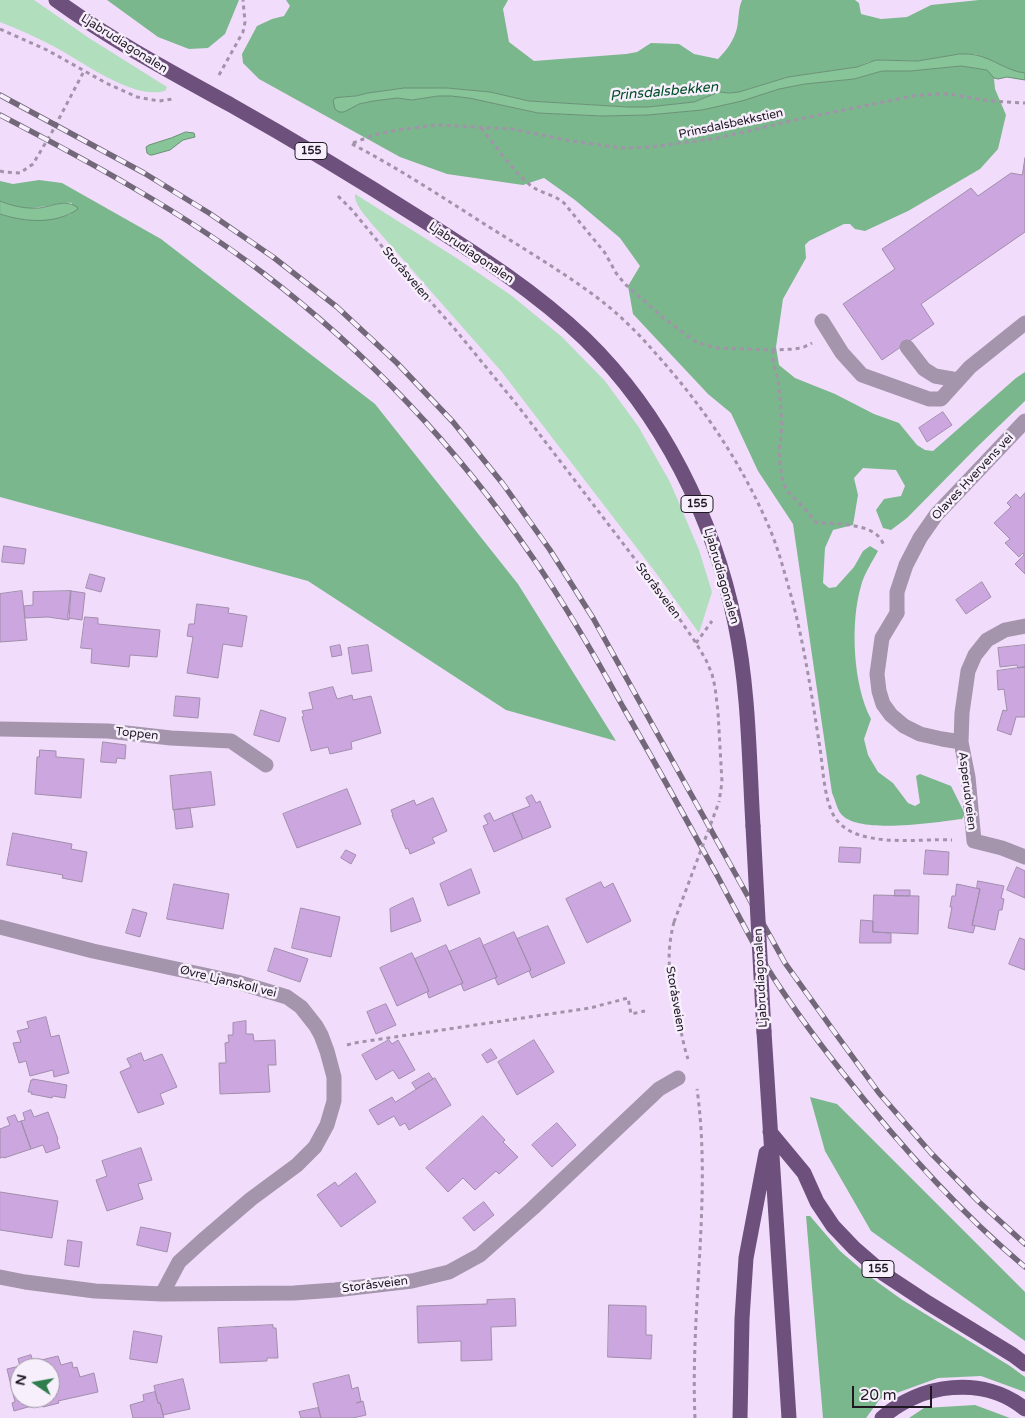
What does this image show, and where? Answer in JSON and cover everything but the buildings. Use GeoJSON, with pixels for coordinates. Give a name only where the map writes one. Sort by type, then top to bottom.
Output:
{"type":"FeatureCollection","features":[{"type":"Feature","properties":{"kind":"main road","name":"Ljabrudiagonalen"},"geometry":{"type":"LineString","coordinates":[[56,0],[110,37],[331,163],[486,261],[527,290],[585,339],[634,394],[684,474],[704,519],[720,565],[741,657],[745,693],[770,1132],[789,1418]]}},
{"type":"Feature","properties":{"kind":"main road","name":"155"},"geometry":{"type":"LineString","coordinates":[[770,1132],[804,1173],[816,1202],[833,1226],[854,1248],[884,1274],[1025,1364]]}},
{"type":"Feature","properties":{"kind":"main road","name":"155"},"geometry":{"type":"LineString","coordinates":[[740,1418],[742,1320],[746,1258],[770,1132]]}},
{"type":"Feature","properties":{"kind":"main road"},"geometry":{"type":"LineString","coordinates":[[882,1418],[916,1396],[944,1388],[956,1387],[970,1387],[996,1393],[1025,1409]]}},
{"type":"Feature","properties":{"kind":"street"},"geometry":{"type":"LineString","coordinates":[[826,328],[842,353],[862,375],[929,399],[941,399],[970,367],[1025,323]]}},
{"type":"Feature","properties":{"kind":"street"},"geometry":{"type":"LineString","coordinates":[[907,347],[924,369],[935,376],[958,380]]}},
{"type":"Feature","properties":{"kind":"street","name":"Olaves Hvervens vei"},"geometry":{"type":"LineString","coordinates":[[961,742],[942,740],[920,734],[904,726],[892,715],[884,704],[879,691],[877,674],[882,638],[897,612],[897,592],[906,565],[920,538],[936,515],[1025,421]]}},
{"type":"Feature","properties":{"kind":"street"},"geometry":{"type":"LineString","coordinates":[[961,742],[962,713],[968,672],[975,655],[987,640],[1005,630],[1025,625]]}},
{"type":"Feature","properties":{"kind":"street","name":"Toppen"},"geometry":{"type":"LineString","coordinates":[[0,729],[108,731],[171,738],[231,741],[266,765]]}},
{"type":"Feature","properties":{"kind":"street","name":"Asperudveien"},"geometry":{"type":"LineString","coordinates":[[961,742],[968,777],[974,841],[1002,848],[1025,857]]}},
{"type":"Feature","properties":{"kind":"street","name":"Øvre Ljanskoll vei"},"geometry":{"type":"LineString","coordinates":[[0,927],[93,951],[237,982],[287,997],[301,1007],[316,1026],[327,1051],[334,1077],[334,1101],[327,1125],[315,1147],[297,1165],[251,1200],[179,1262],[162,1294]]}},
{"type":"Feature","properties":{"kind":"street","name":"Storåsveien"},"geometry":{"type":"LineString","coordinates":[[0,1277],[94,1291],[162,1294],[294,1293],[412,1281],[449,1272],[480,1255],[533,1208],[659,1089],[678,1078]]}},
{"type":"Feature","properties":{"kind":"path"},"geometry":{"type":"LineString","coordinates":[[219,76],[243,32],[246,22],[243,0]]}},
{"type":"Feature","properties":{"kind":"path"},"geometry":{"type":"LineString","coordinates":[[0,29],[47,50],[137,97],[159,101],[173,99]]}},
{"type":"Feature","properties":{"kind":"path"},"geometry":{"type":"LineString","coordinates":[[0,170],[20,173],[33,164],[84,71]]}},
{"type":"Feature","properties":{"kind":"path","name":"Prinsdalsbekkstien"},"geometry":{"type":"LineString","coordinates":[[352,144],[374,135],[396,130],[438,125],[512,129],[571,141],[622,148],[651,147],[685,144],[718,138],[912,96],[949,94],[990,101],[1025,102]]}},
{"type":"Feature","properties":{"kind":"path"},"geometry":{"type":"LineString","coordinates":[[481,128],[514,170],[530,185],[539,191],[558,198],[564,203],[605,253],[616,273],[662,317],[696,342],[716,348],[772,350],[804,347],[826,328]]}},
{"type":"Feature","properties":{"kind":"path","name":"Storåsveien"},"geometry":{"type":"LineString","coordinates":[[338,196],[454,328],[518,406],[670,605],[696,643],[712,674],[718,712],[722,782],[719,802],[674,922],[668,959],[683,1044],[688,1061]]}},
{"type":"Feature","properties":{"kind":"path"},"geometry":{"type":"LineString","coordinates":[[772,350],[778,380],[782,426],[779,451],[780,464],[783,483],[788,492],[808,512],[814,521],[818,523],[853,525],[869,530],[880,537],[885,547]]}},
{"type":"Feature","properties":{"kind":"path","name":"Asperudveien"},"geometry":{"type":"LineString","coordinates":[[882,839],[974,841]]}},
{"type":"Feature","properties":{"kind":"path"},"geometry":{"type":"LineString","coordinates":[[327,1051],[354,1043],[590,1008],[628,998],[631,1014],[645,1011]]}},
{"type":"Feature","properties":{"kind":"path"},"geometry":{"type":"LineString","coordinates":[[696,1418],[694,1369],[701,1169],[700,1113],[697,1088]]}},
{"type":"Feature","properties":{"kind":"shaded area"},"geometry":{"type":"Polygon","coordinates":[[[0,0],[34,0],[89,38],[167,87],[165,91],[138,90],[123,85],[107,78],[47,43],[0,22],[0,0]]]}},
{"type":"Feature","properties":{"kind":"shaded area"},"geometry":{"type":"Polygon","coordinates":[[[107,0],[239,0],[225,34],[208,48],[189,49],[158,37],[107,0]]]}},
{"type":"Feature","properties":{"kind":"shaded area"},"geometry":{"type":"Polygon","coordinates":[[[286,0],[508,0],[503,9],[509,42],[534,61],[626,54],[637,52],[651,43],[679,44],[694,54],[718,59],[734,37],[742,0],[855,0],[859,3],[861,14],[881,19],[907,17],[931,5],[979,0],[1025,0],[1025,73],[1013,71],[975,54],[960,54],[917,61],[887,60],[869,62],[857,67],[788,77],[739,92],[719,92],[694,102],[648,107],[529,101],[490,92],[447,88],[404,88],[342,97],[344,111],[359,104],[373,101],[451,96],[538,113],[601,116],[648,115],[702,110],[741,101],[779,89],[805,84],[854,79],[882,71],[910,71],[961,66],[987,70],[991,73],[994,78],[995,89],[1006,115],[998,149],[980,169],[908,211],[865,231],[855,229],[850,224],[844,224],[809,241],[805,245],[806,258],[783,299],[776,347],[779,365],[795,378],[835,394],[874,414],[899,423],[917,445],[925,450],[933,451],[1025,372],[1025,401],[907,518],[891,530],[883,528],[876,510],[884,499],[901,496],[905,486],[896,470],[863,468],[854,478],[858,495],[853,525],[833,530],[825,548],[823,583],[829,588],[836,587],[854,567],[863,551],[870,546],[878,551],[862,582],[855,618],[857,672],[860,689],[871,719],[864,739],[868,755],[878,772],[893,783],[908,803],[915,806],[920,803],[916,776],[920,774],[951,786],[965,814],[962,819],[899,826],[880,826],[850,820],[841,814],[832,793],[793,524],[758,471],[731,413],[708,394],[633,314],[628,286],[640,266],[620,238],[575,200],[544,178],[523,185],[447,174],[400,157],[259,79],[243,63],[242,54],[257,26],[284,16],[290,6],[286,0]]]}},
{"type":"Feature","properties":{"kind":"shaded area"},"geometry":{"type":"Polygon","coordinates":[[[960,54],[983,57],[1012,70],[1025,73],[1025,80],[1007,77],[998,79],[994,78],[987,70],[961,66],[910,71],[882,71],[854,79],[805,84],[779,89],[742,101],[702,110],[648,115],[602,116],[538,113],[451,96],[373,101],[359,104],[344,112],[339,112],[335,109],[333,101],[335,98],[404,88],[447,88],[490,92],[529,101],[648,107],[694,102],[719,92],[739,92],[788,77],[857,67],[876,60],[917,61],[960,54]]]}},
{"type":"Feature","properties":{"kind":"shaded area"},"geometry":{"type":"Polygon","coordinates":[[[186,132],[194,133],[195,137],[183,140],[170,150],[152,155],[147,153],[146,147],[149,145],[186,132]]]}},
{"type":"Feature","properties":{"kind":"shaded area"},"geometry":{"type":"Polygon","coordinates":[[[39,180],[62,183],[161,239],[375,404],[518,584],[616,741],[506,710],[308,581],[0,497],[0,214],[27,220],[45,220],[71,214],[72,203],[30,208],[9,204],[0,201],[0,181],[13,184],[39,180]]]}},
{"type":"Feature","properties":{"kind":"shaded area"},"geometry":{"type":"Polygon","coordinates":[[[355,194],[458,259],[512,296],[562,337],[605,381],[638,426],[670,482],[699,550],[712,592],[699,633],[656,573],[501,371],[371,223],[358,205],[355,194]]]}},
{"type":"Feature","properties":{"kind":"shaded area"},"geometry":{"type":"Polygon","coordinates":[[[0,201],[14,206],[29,208],[68,204],[78,209],[60,218],[50,220],[20,219],[0,214],[0,201]]]}},
{"type":"Feature","properties":{"kind":"shaded area"},"geometry":{"type":"Polygon","coordinates":[[[810,1097],[837,1104],[1025,1292],[1025,1341],[871,1231],[825,1151],[810,1097]]]}},
{"type":"Feature","properties":{"kind":"shaded area"},"geometry":{"type":"Polygon","coordinates":[[[806,1216],[810,1216],[840,1251],[869,1276],[901,1299],[1025,1377],[1025,1392],[981,1376],[938,1378],[880,1399],[866,1418],[823,1418],[806,1216]]]}},
{"type":"Feature","properties":{"kind":"shaded area"},"geometry":{"type":"Polygon","coordinates":[[[975,1405],[1010,1418],[909,1418],[924,1408],[975,1405]]]}},
{"type":"Feature","properties":{"kind":"railway"},"geometry":{"type":"LineString","coordinates":[[0,95],[144,173],[209,213],[273,257],[337,307],[397,363],[453,422],[503,484],[550,550],[593,618],[785,963],[879,1093],[931,1153],[978,1201],[1025,1244]]}},
{"type":"Feature","properties":{"kind":"railway"},"geometry":{"type":"LineString","coordinates":[[0,115],[135,189],[200,229],[263,273],[339,336],[410,405],[443,441],[504,518],[569,613],[762,958],[794,1008],[842,1072],[928,1174],[975,1222],[1025,1267]]}},
{"type":"Feature","properties":{"kind":"water label","name":"Prinsdalsbekken"},"geometry":{"type":"Point","coordinates":[664,92]}}]}
